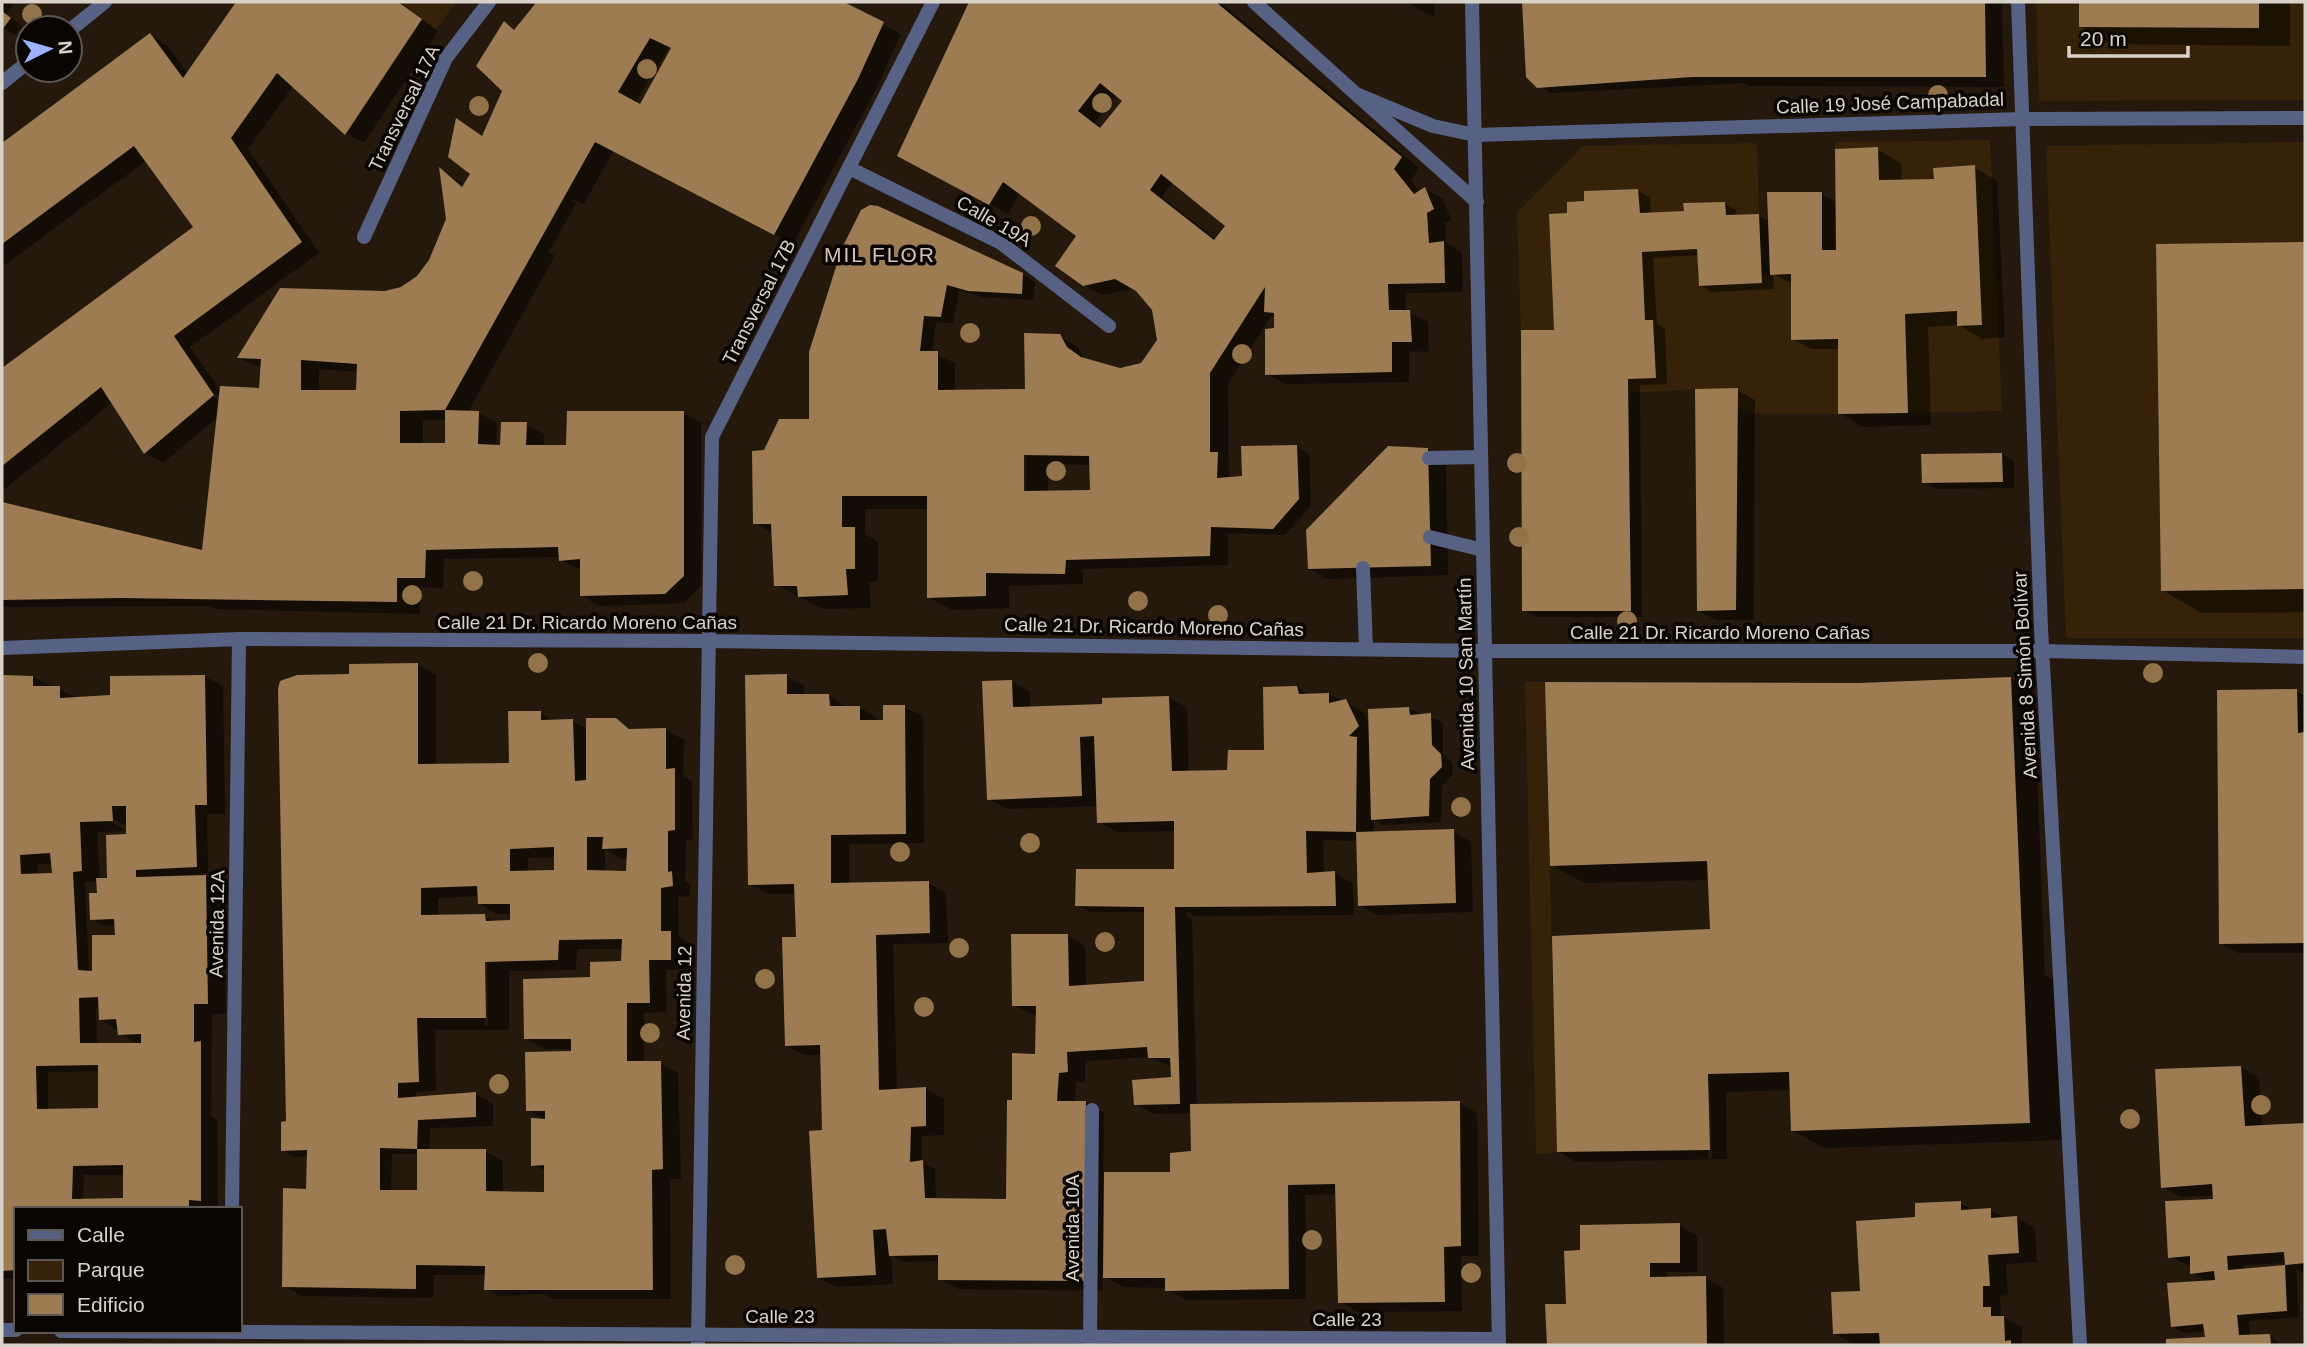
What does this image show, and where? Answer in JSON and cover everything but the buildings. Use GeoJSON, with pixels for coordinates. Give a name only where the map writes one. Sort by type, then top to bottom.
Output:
{"type":"FeatureCollection","features":[{"type":"Feature","properties":{"kind":"street"},"geometry":{"type":"LineString","coordinates":[[84,19],[105,2]]}},
{"type":"Feature","properties":{"kind":"street","name":"Transversal 17A"},"geometry":{"type":"LineString","coordinates":[[364,237],[446,58],[489,2]]}},
{"type":"Feature","properties":{"kind":"street","name":"Transversal 17B"},"geometry":{"type":"LineString","coordinates":[[707,641],[712,436],[933,2]]}},
{"type":"Feature","properties":{"kind":"street"},"geometry":{"type":"LineString","coordinates":[[1254,2],[1477,202]]}},
{"type":"Feature","properties":{"kind":"street","name":"Avenida 10 San Martín"},"geometry":{"type":"LineString","coordinates":[[1472,2],[1499,1342]]}},
{"type":"Feature","properties":{"kind":"street","name":"Avenida 8 Simón Bolívar"},"geometry":{"type":"LineString","coordinates":[[2018,2],[2042,652],[2080,1345]]}},
{"type":"Feature","properties":{"kind":"street","name":"Calle 19 José Campabadal"},"geometry":{"type":"LineString","coordinates":[[1356,94],[1433,126],[1475,135],[2022,119],[2305,118]]}},
{"type":"Feature","properties":{"kind":"street","name":"Calle 19A"},"geometry":{"type":"LineString","coordinates":[[849,168],[1001,243],[1109,326]]}},
{"type":"Feature","properties":{"kind":"street"},"geometry":{"type":"LineString","coordinates":[[1429,458],[1481,457]]}},
{"type":"Feature","properties":{"kind":"street"},"geometry":{"type":"LineString","coordinates":[[1430,537],[1483,550]]}},
{"type":"Feature","properties":{"kind":"street"},"geometry":{"type":"LineString","coordinates":[[1363,568],[1366,649]]}},
{"type":"Feature","properties":{"kind":"street","name":"Calle 21 Dr. Ricardo Moreno Cañas"},"geometry":{"type":"LineString","coordinates":[[2,648],[239,639],[707,641],[1485,651],[2042,652],[2305,657]]}},
{"type":"Feature","properties":{"kind":"street","name":"Avenida 12A"},"geometry":{"type":"LineString","coordinates":[[233,1207],[239,639]]}},
{"type":"Feature","properties":{"kind":"street","name":"Avenida 12"},"geometry":{"type":"LineString","coordinates":[[699,1340],[707,641]]}},
{"type":"Feature","properties":{"kind":"street","name":"Avenida 10A"},"geometry":{"type":"LineString","coordinates":[[1090,1341],[1092,1110]]}},
{"type":"Feature","properties":{"kind":"street","name":"Calle 23"},"geometry":{"type":"LineString","coordinates":[[231,1333],[699,1340],[1499,1342]]}},
{"type":"Feature","properties":{"kind":"green space"},"geometry":{"type":"Polygon","coordinates":[[[398,2],[456,2],[436,30],[398,2]]]}},
{"type":"Feature","properties":{"kind":"green space"},"geometry":{"type":"Polygon","coordinates":[[[2036,2],[2079,2],[2079,27],[2258,28],[2259,2],[2305,2],[2305,100],[2039,101],[2036,2]]]}},
{"type":"Feature","properties":{"kind":"green space"},"geometry":{"type":"Polygon","coordinates":[[[1990,140],[2002,411],[1908,413],[1905,314],[1957,311],[1958,326],[1982,324],[1974,166],[1933,168],[1934,179],[1879,180],[1878,148],[1835,149],[1836,142],[1990,140]]]}},
{"type":"Feature","properties":{"kind":"green space"},"geometry":{"type":"Polygon","coordinates":[[[2305,142],[2305,242],[2156,245],[2161,591],[2305,589],[2305,638],[2066,638],[2046,146],[2305,142]]]}},
{"type":"Feature","properties":{"kind":"green space"},"geometry":{"type":"Polygon","coordinates":[[[1757,143],[1759,214],[1726,215],[1724,202],[1683,203],[1684,211],[1640,213],[1638,189],[1584,191],[1584,201],[1567,202],[1567,213],[1549,215],[1554,330],[1521,330],[1517,213],[1583,146],[1757,143]]]}},
{"type":"Feature","properties":{"kind":"green space"},"geometry":{"type":"Polygon","coordinates":[[[1697,249],[1699,286],[1762,283],[1762,275],[1791,274],[1791,340],[1838,339],[1838,414],[1738,413],[1695,389],[1629,393],[1628,379],[1656,377],[1653,320],[1645,320],[1642,252],[1697,249]]]}},
{"type":"Feature","properties":{"kind":"green space"},"geometry":{"type":"Polygon","coordinates":[[[1525,682],[1545,682],[1557,1152],[1536,1154],[1525,682]]]}},
{"type":"Feature","properties":{"kind":"district","name":"MIL FLOR"},"geometry":{"type":"Point","coordinates":[880,254]}}]}
